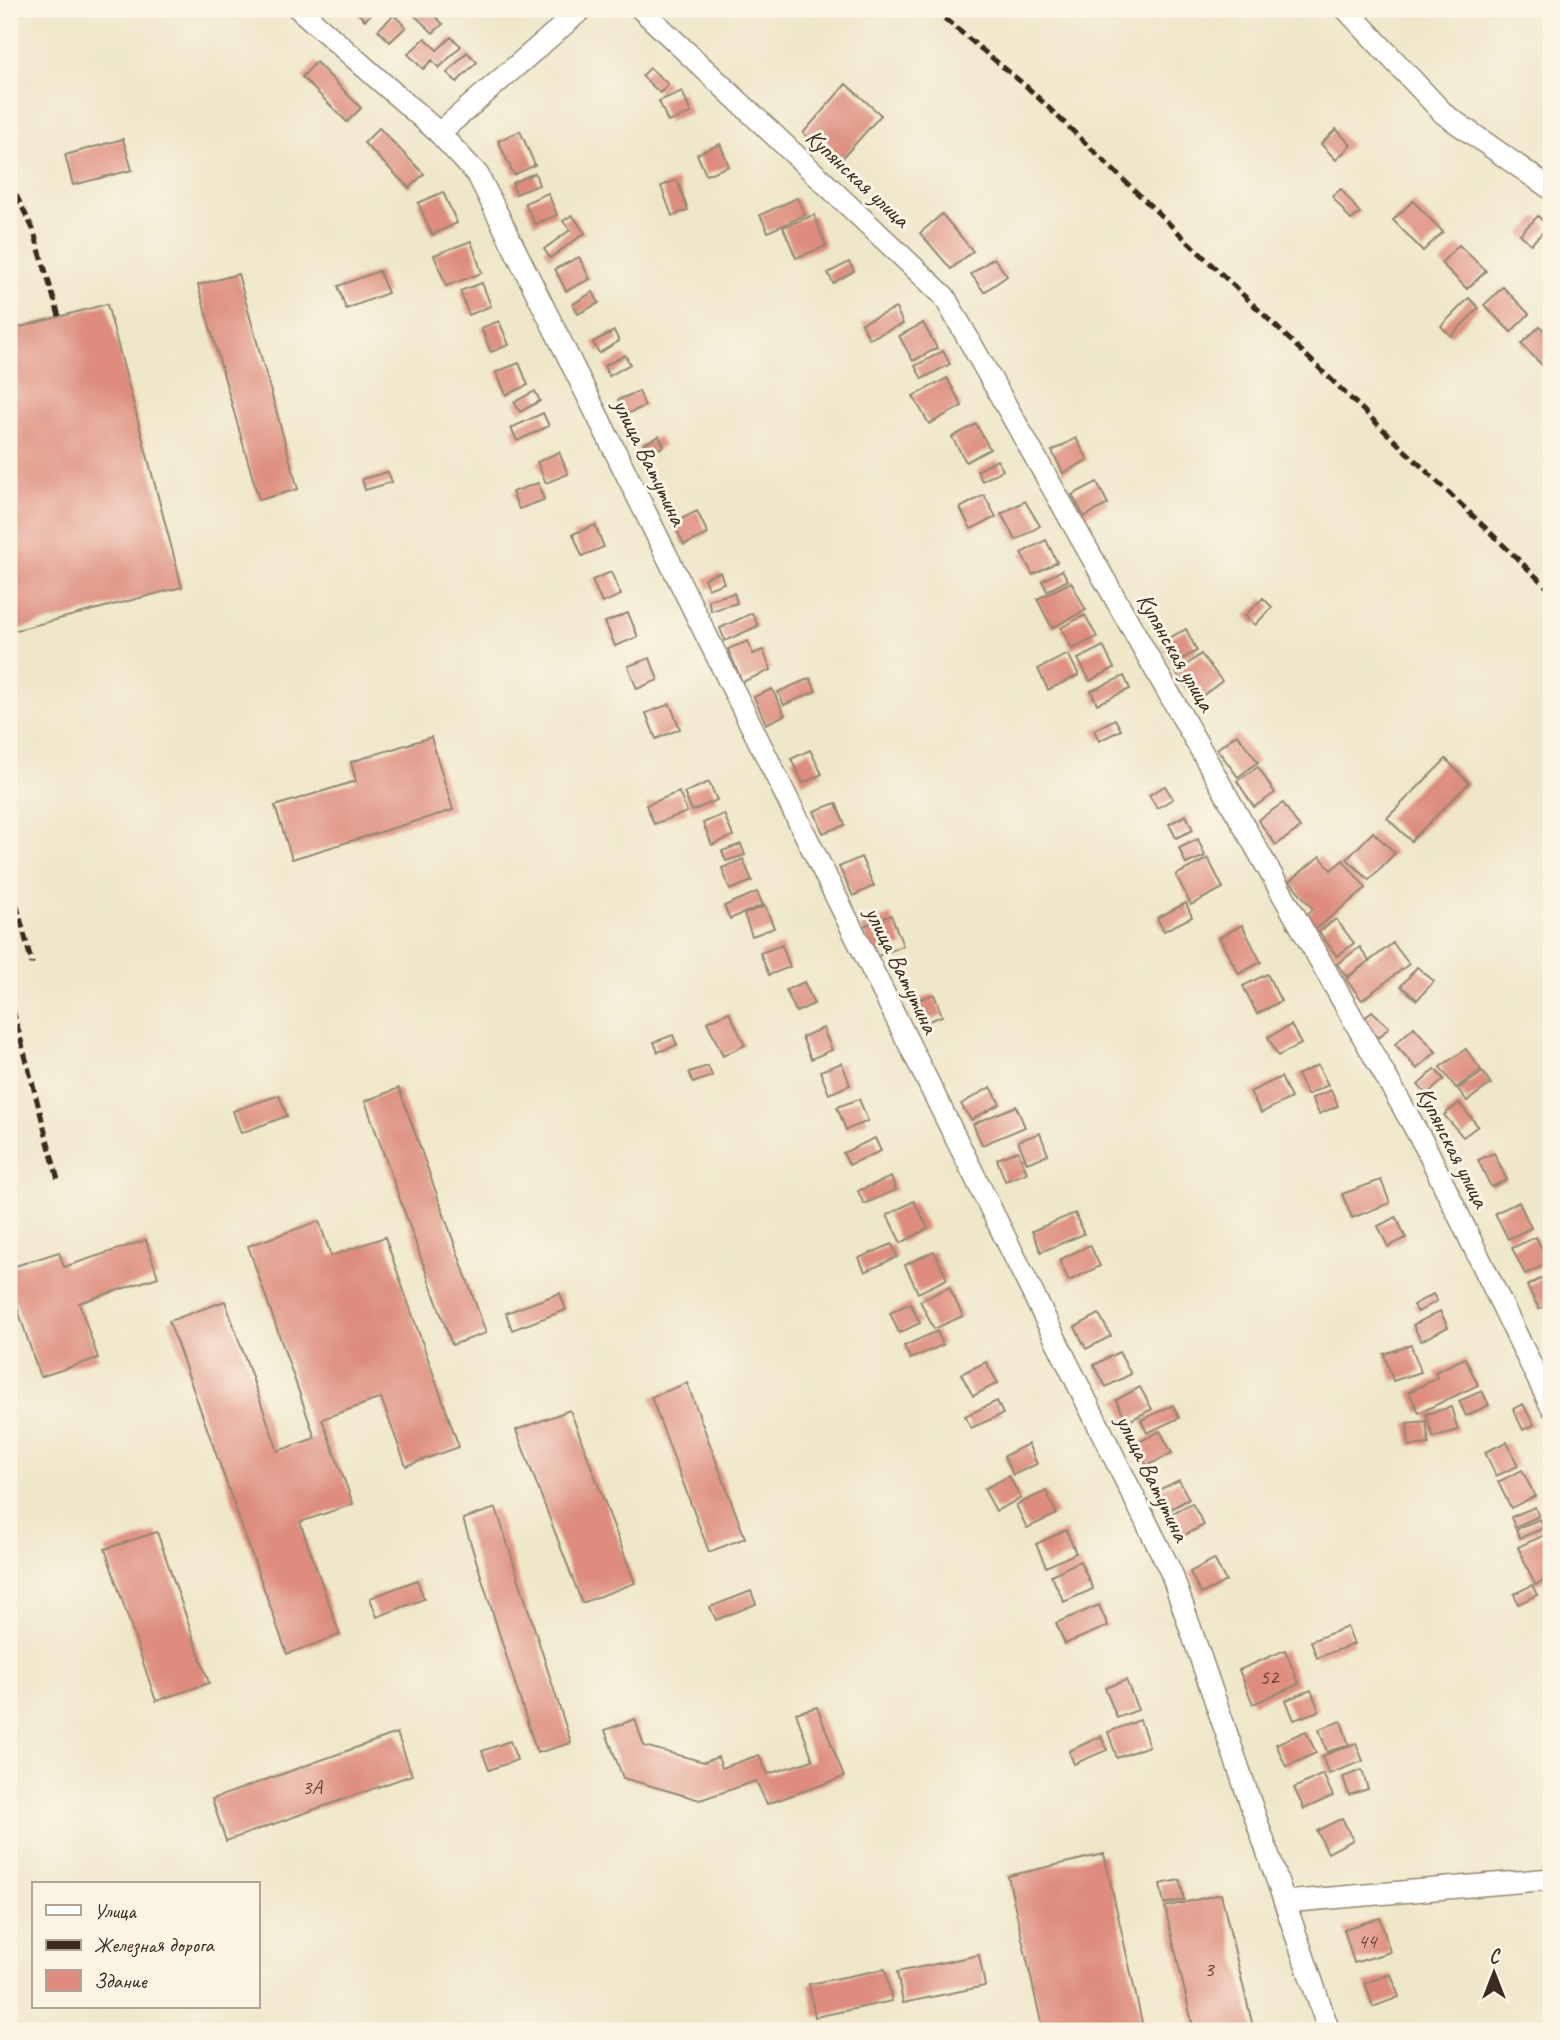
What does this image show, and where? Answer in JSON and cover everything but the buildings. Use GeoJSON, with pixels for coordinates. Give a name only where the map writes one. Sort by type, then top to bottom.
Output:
{"type":"FeatureCollection","features":[{"type":"Feature","properties":{"kind":"street","name":"улица Ватутина"},"geometry":{"type":"LineString","coordinates":[[299,9],[439,133],[478,175],[1171,1572],[1329,2031]]}},
{"type":"Feature","properties":{"kind":"street"},"geometry":{"type":"LineString","coordinates":[[439,133],[582,9]]}},
{"type":"Feature","properties":{"kind":"street","name":"Купянская улица"},"geometry":{"type":"LineString","coordinates":[[640,9],[944,296],[1425,1146],[1551,1406]]}},
{"type":"Feature","properties":{"kind":"street"},"geometry":{"type":"LineString","coordinates":[[1346,9],[1444,114],[1551,189]]}},
{"type":"Feature","properties":{"kind":"street"},"geometry":{"type":"LineString","coordinates":[[1285,1902],[1551,1879]]}},
{"type":"Feature","properties":{"kind":"railway"},"geometry":{"type":"LineString","coordinates":[[933,9],[1026,86],[1551,591]]}},
{"type":"Feature","properties":{"kind":"railway"},"geometry":{"type":"LineString","coordinates":[[9,181],[33,229],[59,316]]}},
{"type":"Feature","properties":{"kind":"railway"},"geometry":{"type":"LineString","coordinates":[[9,875],[32,964]]}},
{"type":"Feature","properties":{"kind":"railway"},"geometry":{"type":"LineString","coordinates":[[9,995],[58,1180]]}}]}
